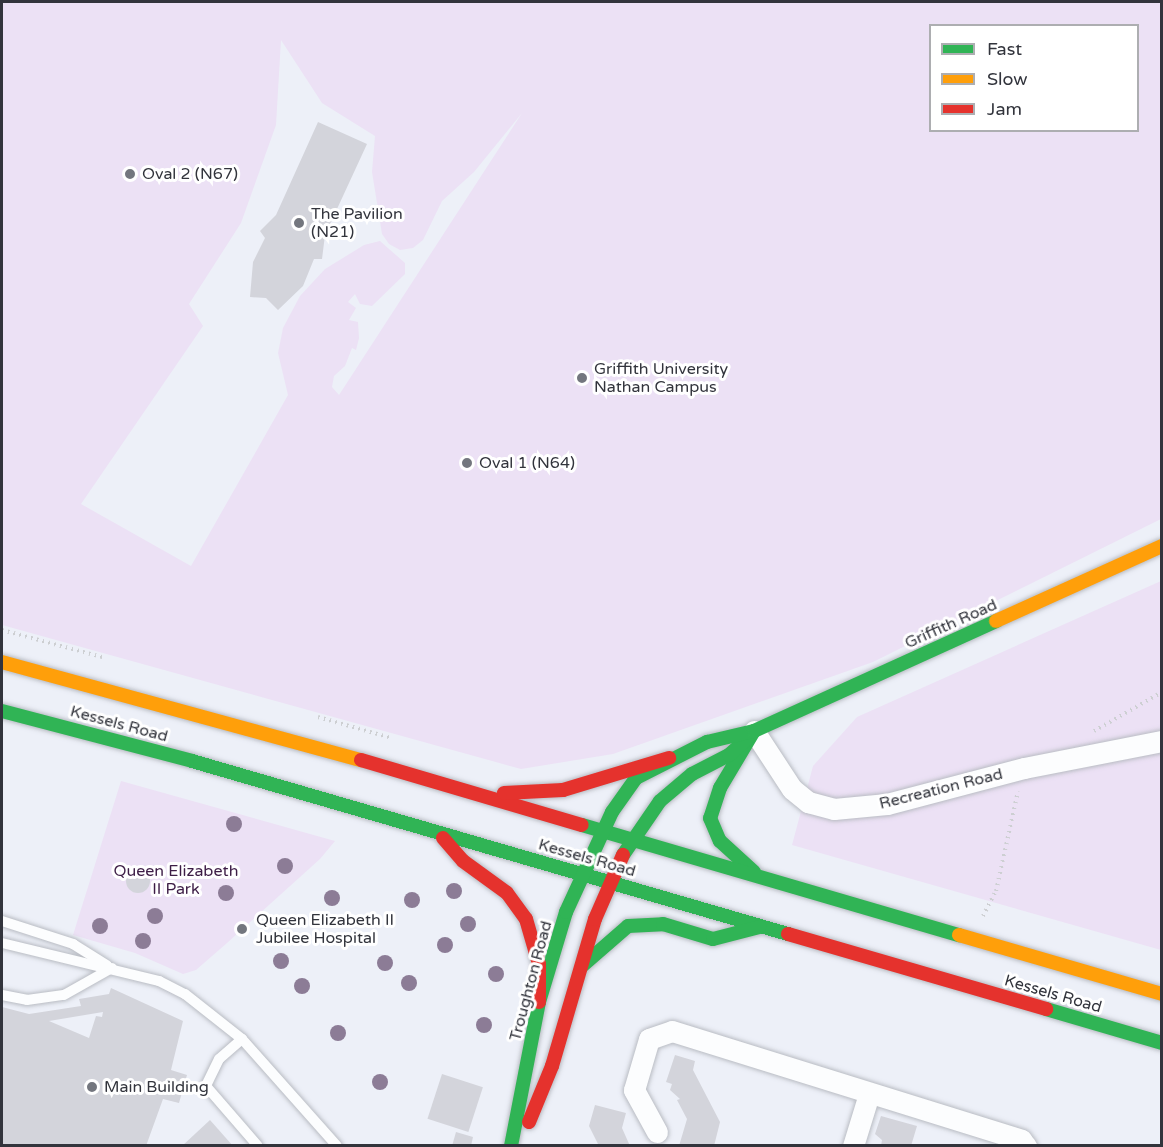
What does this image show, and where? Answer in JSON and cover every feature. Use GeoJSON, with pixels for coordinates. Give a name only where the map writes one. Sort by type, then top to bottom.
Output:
{"type":"FeatureCollection","features":[{"type":"Feature","properties":{"kind":"main road","name":"Griffith Road"},"geometry":{"type":"LineString","coordinates":[[602,831],[623,791],[636,778],[669,758],[707,742],[754,732],[1161,546]]}},
{"type":"Feature","properties":{"kind":"main road","name":"Kessels Road"},"geometry":{"type":"LineString","coordinates":[[2,663],[205,715],[1161,994]]}},
{"type":"Feature","properties":{"kind":"main road","name":"Kessels Road"},"geometry":{"type":"LineString","coordinates":[[2,711],[192,761],[1161,1043]]}},
{"type":"Feature","properties":{"kind":"main road","name":"Griffith Road"},"geometry":{"type":"LineString","coordinates":[[630,840],[660,801],[692,774],[729,756],[754,732]]}},
{"type":"Feature","properties":{"kind":"main road"},"geometry":{"type":"LineString","coordinates":[[754,732],[720,788],[710,818],[720,841],[733,855],[762,877]]}},
{"type":"Feature","properties":{"kind":"main road"},"geometry":{"type":"LineString","coordinates":[[478,795],[563,790],[669,758]]}},
{"type":"Feature","properties":{"kind":"main road","name":"Troughton Road"},"geometry":{"type":"LineString","coordinates":[[511,1146],[539,1002],[566,912],[602,831]]}},
{"type":"Feature","properties":{"kind":"main road"},"geometry":{"type":"LineString","coordinates":[[437,833],[463,861],[483,872],[507,893],[526,919],[539,964],[539,1002]]}},
{"type":"Feature","properties":{"kind":"main road"},"geometry":{"type":"LineString","coordinates":[[520,1146],[552,1066],[582,966],[611,882],[630,840]]}},
{"type":"Feature","properties":{"kind":"main road"},"geometry":{"type":"LineString","coordinates":[[582,966],[628,926],[663,924],[713,939],[759,927]]}},
{"type":"Feature","properties":{"kind":"street","name":"Recreation Road"},"geometry":{"type":"LineString","coordinates":[[754,732],[792,789],[808,802],[834,809],[887,804],[1024,768],[1161,741]]}},
{"type":"Feature","properties":{"kind":"street"},"geometry":{"type":"LineString","coordinates":[[657,1132],[634,1090],[649,1039],[659,1032],[672,1031],[1021,1140],[1026,1146]]}},
{"type":"Feature","properties":{"kind":"street"},"geometry":{"type":"LineString","coordinates":[[853,1146],[869,1094]]}},
{"type":"Feature","properties":{"kind":"lane"},"geometry":{"type":"LineString","coordinates":[[2,921],[73,944],[112,968]]}},
{"type":"Feature","properties":{"kind":"lane"},"geometry":{"type":"LineString","coordinates":[[2,943],[51,958],[112,968],[170,986],[242,1040],[337,1146]]}},
{"type":"Feature","properties":{"kind":"lane"},"geometry":{"type":"LineString","coordinates":[[2,994],[27,1000],[64,995],[112,968]]}},
{"type":"Feature","properties":{"kind":"lane"},"geometry":{"type":"LineString","coordinates":[[242,1040],[219,1059],[206,1086],[258,1146]]}},
{"type":"Feature","properties":{"kind":"path"},"geometry":{"type":"LineString","coordinates":[[982,919],[996,891]]}},
{"type":"Feature","properties":{"kind":"green space","name":"Griffith University Nathan Campus"},"geometry":{"type":"Polygon","coordinates":[[[2,2],[1161,2],[1161,519],[873,662],[613,754],[521,769],[2,625],[2,2]],[[281,40],[276,125],[241,223],[189,304],[203,326],[81,504],[191,566],[288,395],[278,353],[283,328],[300,296],[325,269],[364,245],[380,241],[405,263],[405,274],[372,306],[360,304],[355,294],[348,302],[356,308],[349,320],[358,322],[359,338],[356,350],[352,348],[345,366],[334,376],[332,387],[339,395],[522,113],[474,172],[442,201],[423,240],[413,248],[400,250],[389,244],[382,234],[372,172],[375,136],[322,103],[281,40]]]}},
{"type":"Feature","properties":{"kind":"green space"},"geometry":{"type":"Polygon","coordinates":[[[1161,581],[1161,950],[792,845],[813,766],[857,717],[1161,581]]]}},
{"type":"Feature","properties":{"kind":"green space","name":"Queen Elizabeth II Park"},"geometry":{"type":"Polygon","coordinates":[[[121,781],[335,841],[320,859],[227,943],[196,970],[183,974],[135,953],[73,935],[121,781]]]}},
{"type":"Feature","properties":{"kind":"building","name":"The Pavilion (N21)"},"geometry":{"type":"Polygon","coordinates":[[[318,122],[367,144],[325,235],[322,259],[314,259],[303,286],[278,310],[266,298],[250,297],[253,262],[265,238],[260,231],[276,215],[318,122]]]}},
{"type":"Feature","properties":{"kind":"building"},"geometry":{"type":"Polygon","coordinates":[[[138,869],[143,870],[149,876],[149,886],[143,892],[138,893],[133,892],[127,886],[126,881],[127,876],[133,870],[138,869]]]}},
{"type":"Feature","properties":{"kind":"building","name":"Main Building"},"geometry":{"type":"Polygon","coordinates":[[[111,988],[183,1021],[171,1070],[187,1075],[179,1103],[163,1099],[146,1146],[2,1146],[2,1007],[29,1014],[81,1006],[79,999],[109,994],[111,988]],[[103,1012],[49,1021],[89,1038],[96,1016],[102,1017],[103,1012]]]}},
{"type":"Feature","properties":{"kind":"building"},"geometry":{"type":"Polygon","coordinates":[[[675,1055],[695,1061],[693,1070],[720,1122],[714,1146],[679,1146],[687,1119],[677,1100],[680,1099],[670,1090],[672,1084],[666,1082],[675,1055]]]}},
{"type":"Feature","properties":{"kind":"building"},"geometry":{"type":"Polygon","coordinates":[[[442,1074],[483,1087],[468,1132],[427,1119],[442,1074]]]}},
{"type":"Feature","properties":{"kind":"building"},"geometry":{"type":"Polygon","coordinates":[[[595,1105],[626,1113],[622,1128],[630,1146],[599,1146],[589,1126],[595,1105]]]}},
{"type":"Feature","properties":{"kind":"building"},"geometry":{"type":"Polygon","coordinates":[[[881,1116],[917,1126],[911,1146],[881,1146],[882,1140],[875,1134],[881,1116]]]}},
{"type":"Feature","properties":{"kind":"building"},"geometry":{"type":"Polygon","coordinates":[[[210,1120],[233,1146],[182,1146],[210,1120]]]}},
{"type":"Feature","properties":{"kind":"building"},"geometry":{"type":"Polygon","coordinates":[[[456,1132],[473,1137],[471,1146],[452,1146],[456,1132]]]}},
{"type":"Feature","properties":{"kind":"traffic: fast"},"geometry":{"type":"LineString","coordinates":[[511,1146],[539,1002],[566,912],[612,812],[636,778],[707,742],[754,731],[996,621]]}},
{"type":"Feature","properties":{"kind":"traffic: fast"},"geometry":{"type":"LineString","coordinates":[[2,711],[192,761],[788,934]]}},
{"type":"Feature","properties":{"kind":"traffic: fast"},"geometry":{"type":"LineString","coordinates":[[754,731],[720,788],[710,818],[720,841],[754,872]]}},
{"type":"Feature","properties":{"kind":"traffic: fast"},"geometry":{"type":"LineString","coordinates":[[623,855],[660,801],[692,774],[729,755],[748,738]]}},
{"type":"Feature","properties":{"kind":"traffic: fast"},"geometry":{"type":"LineString","coordinates":[[582,825],[959,935]]}},
{"type":"Feature","properties":{"kind":"traffic: fast"},"geometry":{"type":"LineString","coordinates":[[582,966],[628,926],[663,924],[713,939],[759,927]]}},
{"type":"Feature","properties":{"kind":"traffic: fast"},"geometry":{"type":"LineString","coordinates":[[1046,1009],[1162,1043]]}},
{"type":"Feature","properties":{"kind":"traffic: slow"},"geometry":{"type":"LineString","coordinates":[[996,621],[1162,546]]}},
{"type":"Feature","properties":{"kind":"traffic: slow"},"geometry":{"type":"LineString","coordinates":[[2,662],[361,760]]}},
{"type":"Feature","properties":{"kind":"traffic: slow"},"geometry":{"type":"LineString","coordinates":[[959,935],[1162,994]]}},
{"type":"Feature","properties":{"kind":"traffic: jam"},"geometry":{"type":"LineString","coordinates":[[504,793],[563,790],[669,758]]}},
{"type":"Feature","properties":{"kind":"traffic: jam"},"geometry":{"type":"LineString","coordinates":[[361,760],[582,825]]}},
{"type":"Feature","properties":{"kind":"traffic: jam"},"geometry":{"type":"LineString","coordinates":[[443,838],[463,861],[507,893],[526,919],[539,964],[539,1002]]}},
{"type":"Feature","properties":{"kind":"traffic: jam"},"geometry":{"type":"LineString","coordinates":[[529,1122],[552,1066],[595,919],[623,855]]}},
{"type":"Feature","properties":{"kind":"traffic: jam"},"geometry":{"type":"LineString","coordinates":[[788,934],[1046,1009]]}},
{"type":"Feature","properties":{"kind":"place","name":"Oval 2 (N67)"},"geometry":{"type":"Point","coordinates":[130,174]}},
{"type":"Feature","properties":{"kind":"place","name":"The Pavilion (N21)"},"geometry":{"type":"Point","coordinates":[299,223]}},
{"type":"Feature","properties":{"kind":"place","name":"Griffith University Nathan Campus"},"geometry":{"type":"Point","coordinates":[582,378]}},
{"type":"Feature","properties":{"kind":"place","name":"Oval 1 (N64)"},"geometry":{"type":"Point","coordinates":[467,463]}},
{"type":"Feature","properties":{"kind":"place","name":"Queen Elizabeth II Jubilee Hospital"},"geometry":{"type":"Point","coordinates":[242,929]}},
{"type":"Feature","properties":{"kind":"place","name":"Main Building"},"geometry":{"type":"Point","coordinates":[92,1087]}}]}
